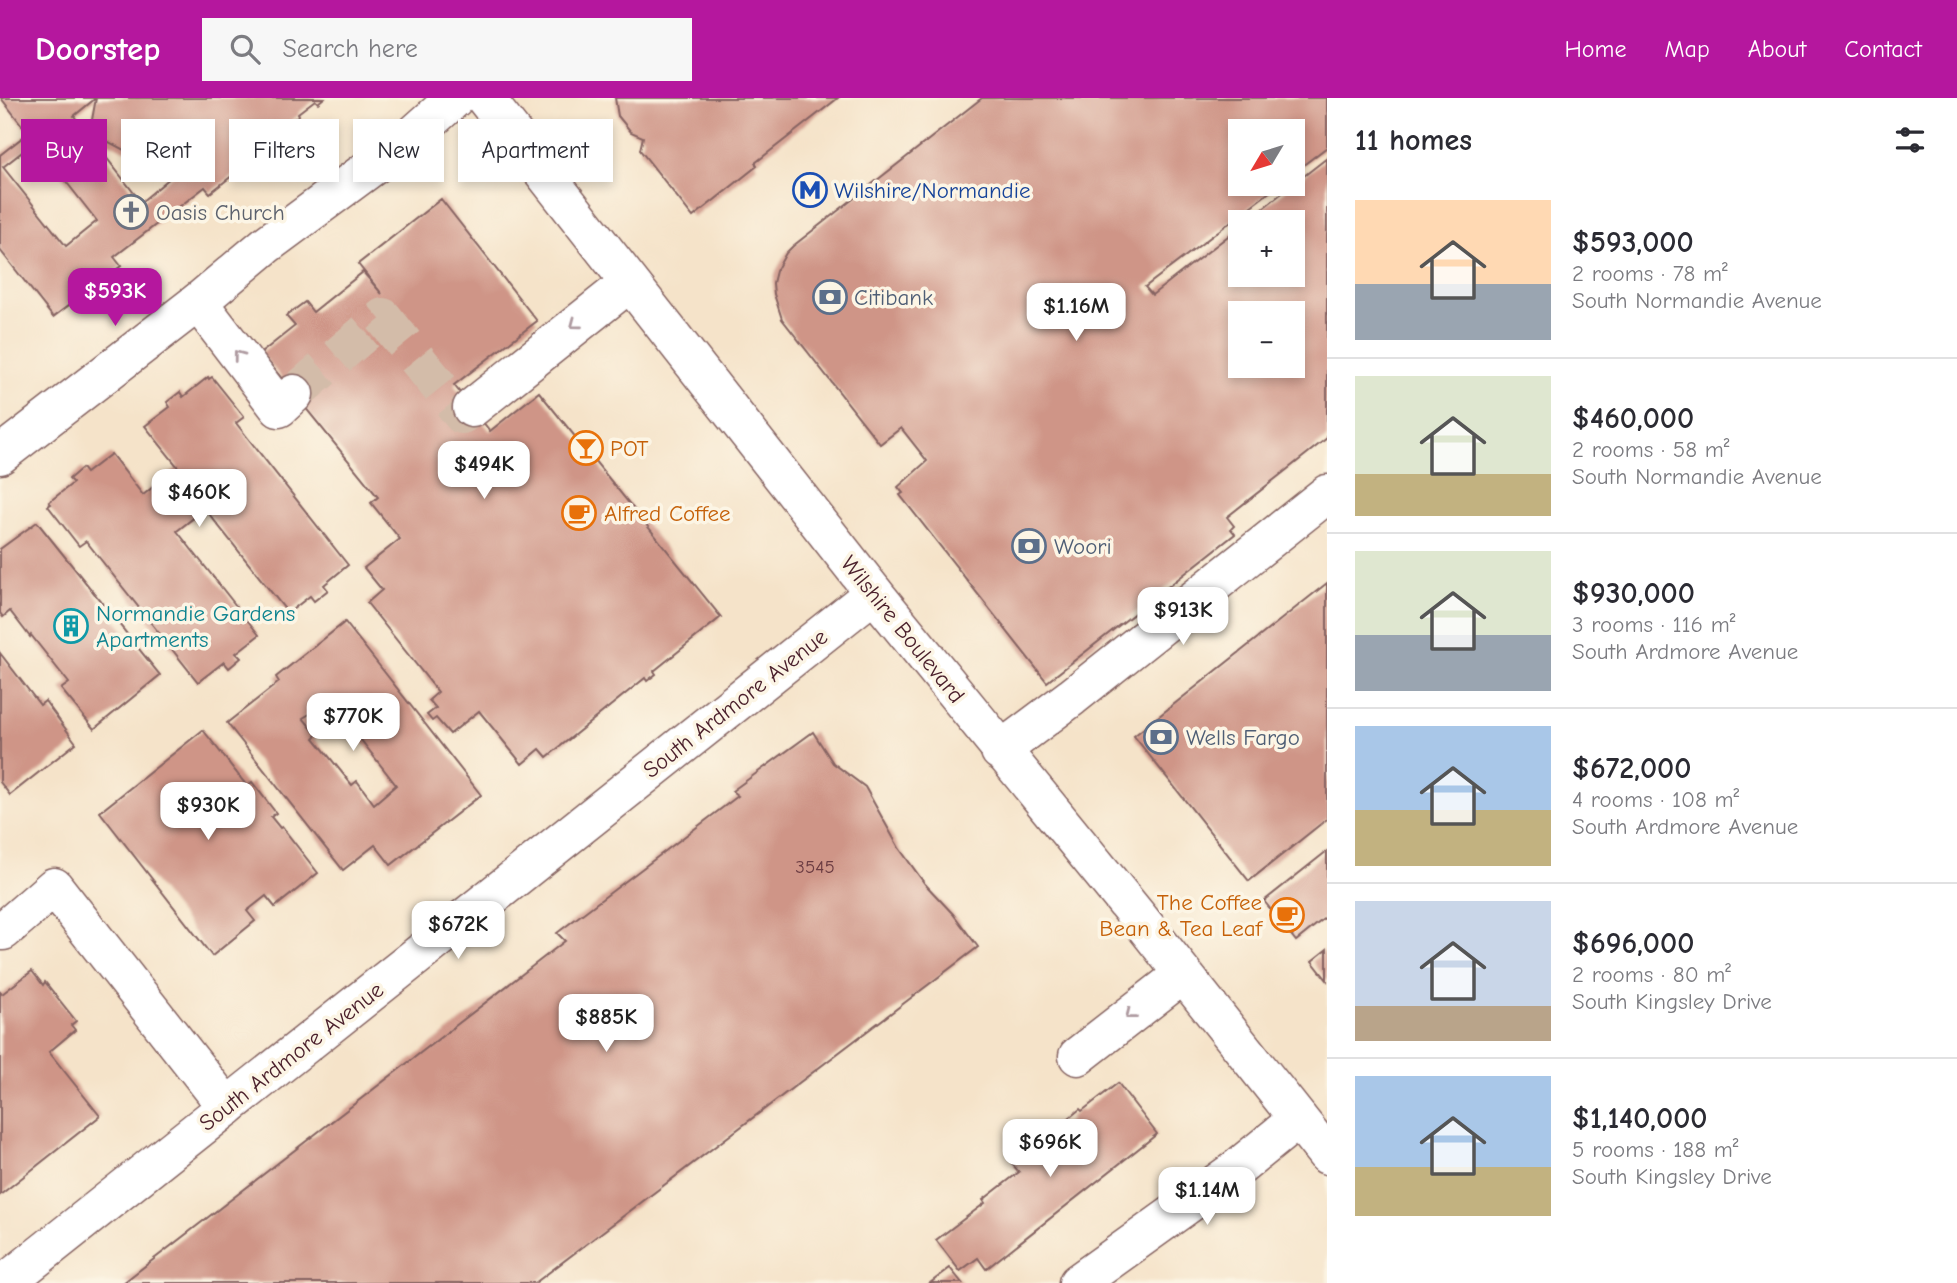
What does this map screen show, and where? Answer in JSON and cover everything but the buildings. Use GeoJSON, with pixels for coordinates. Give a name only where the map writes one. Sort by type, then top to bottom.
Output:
{"type":"FeatureCollection","features":[{"type":"Feature","properties":{"kind":"main road"},"geometry":{"type":"LineString","coordinates":[[0,455],[198,302],[266,244],[408,140],[455,98]]}},
{"type":"Feature","properties":{"kind":"main road","name":"Wilshire Boulevard"},"geometry":{"type":"LineString","coordinates":[[485,98],[874,593],[1327,1154]]}},
{"type":"Feature","properties":{"kind":"main road"},"geometry":{"type":"LineString","coordinates":[[472,408],[629,283]]}},
{"type":"Feature","properties":{"kind":"main road"},"geometry":{"type":"LineString","coordinates":[[198,302],[279,408],[295,394]]}},
{"type":"Feature","properties":{"kind":"main road"},"geometry":{"type":"LineString","coordinates":[[1000,751],[1327,494]]}},
{"type":"Feature","properties":{"kind":"main road","name":"South Ardmore Avenue"},"geometry":{"type":"LineString","coordinates":[[5,1283],[874,593]]}},
{"type":"Feature","properties":{"kind":"main road"},"geometry":{"type":"LineString","coordinates":[[3,930],[54,887],[227,1107]]}},
{"type":"Feature","properties":{"kind":"main road"},"geometry":{"type":"LineString","coordinates":[[1078,1056],[1182,975]]}},
{"type":"Feature","properties":{"kind":"main road"},"geometry":{"type":"LineString","coordinates":[[1078,1283],[1234,1171],[1298,1119]]}},
{"type":"Feature","properties":{"kind":"tunnel"},"geometry":{"type":"LineString","coordinates":[[294,394],[383,317],[462,415],[472,408]]}},
{"type":"Feature","properties":{"kind":"place","name":"Wilshire/Normandie"},"geometry":{"type":"Point","coordinates":[810,190]}},
{"type":"Feature","properties":{"kind":"place","name":"Oasis Church"},"geometry":{"type":"Point","coordinates":[131,212]}},
{"type":"Feature","properties":{"kind":"place","name":"Citibank"},"geometry":{"type":"Point","coordinates":[830,297]}},
{"type":"Feature","properties":{"kind":"place","name":"POT"},"geometry":{"type":"Point","coordinates":[586,448]}},
{"type":"Feature","properties":{"kind":"place","name":"Alfred Coffee"},"geometry":{"type":"Point","coordinates":[579,513]}},
{"type":"Feature","properties":{"kind":"place","name":"Woori"},"geometry":{"type":"Point","coordinates":[1029,546]}},
{"type":"Feature","properties":{"kind":"place","name":"Normandie Gardens Apartments"},"geometry":{"type":"Point","coordinates":[71,626]}},
{"type":"Feature","properties":{"kind":"place","name":"Wells Fargo"},"geometry":{"type":"Point","coordinates":[1161,737]}},
{"type":"Feature","properties":{"kind":"place","name":"The Coffee Bean & Tea Leaf"},"geometry":{"type":"Point","coordinates":[1287,915]}}]}
